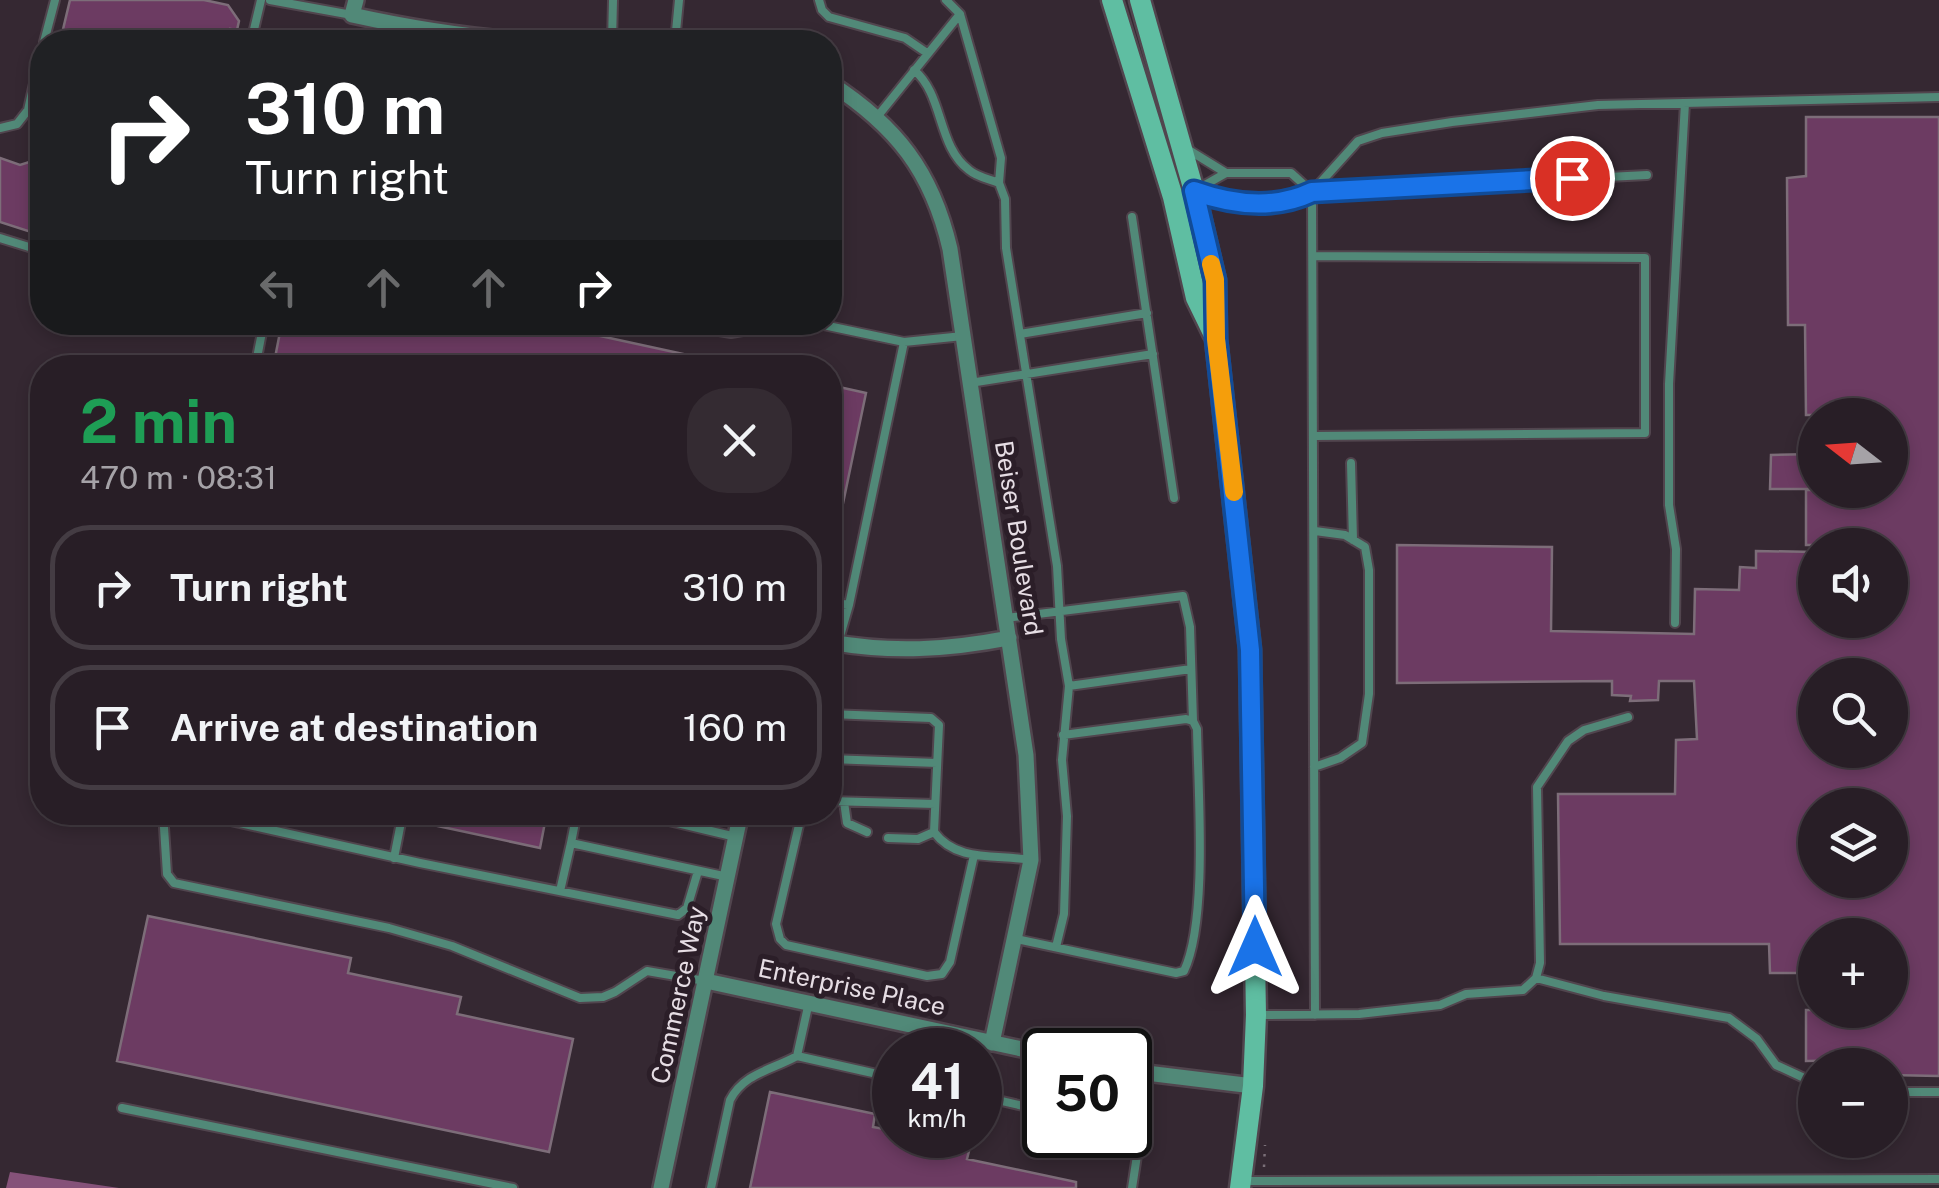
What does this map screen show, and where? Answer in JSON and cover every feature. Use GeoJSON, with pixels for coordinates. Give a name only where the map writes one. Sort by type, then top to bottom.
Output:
{"type":"FeatureCollection","features":[{"type":"Feature","properties":{"kind":"main road"},"geometry":{"type":"LineString","coordinates":[[1112,0],[1215,280],[1216,339],[1250,650],[1256,1015],[1253,1086],[1241,1184]]}},
{"type":"Feature","properties":{"kind":"main road"},"geometry":{"type":"LineString","coordinates":[[1140,0],[1181,145],[1183,194]]}},
{"type":"Feature","properties":{"kind":"street"},"geometry":{"type":"LineString","coordinates":[[354,8],[444,30]]}},
{"type":"Feature","properties":{"kind":"street","name":"Beiser Boulevard"},"geometry":{"type":"LineString","coordinates":[[842,92],[878,117],[907,150],[926,180],[942,216],[963,336],[1026,755],[1031,860],[996,1028]]}},
{"type":"Feature","properties":{"kind":"street"},"geometry":{"type":"LineString","coordinates":[[842,643],[928,650],[1008,638]]}},
{"type":"Feature","properties":{"kind":"street","name":"Commerce Way"},"geometry":{"type":"LineString","coordinates":[[662,1188],[738,825]]}},
{"type":"Feature","properties":{"kind":"street","name":"Enterprise Place"},"geometry":{"type":"LineString","coordinates":[[706,981],[922,1028]]}},
{"type":"Feature","properties":{"kind":"street"},"geometry":{"type":"LineString","coordinates":[[1152,1074],[1253,1086]]}},
{"type":"Feature","properties":{"kind":"lane"},"geometry":{"type":"LineString","coordinates":[[47,30],[54,0]]}},
{"type":"Feature","properties":{"kind":"lane"},"geometry":{"type":"LineString","coordinates":[[254,30],[261,0]]}},
{"type":"Feature","properties":{"kind":"lane"},"geometry":{"type":"LineString","coordinates":[[270,0],[354,8]]}},
{"type":"Feature","properties":{"kind":"lane"},"geometry":{"type":"LineString","coordinates":[[612,30],[613,0]]}},
{"type":"Feature","properties":{"kind":"lane"},"geometry":{"type":"LineString","coordinates":[[676,30],[679,0]]}},
{"type":"Feature","properties":{"kind":"lane"},"geometry":{"type":"LineString","coordinates":[[819,0],[829,17],[905,38],[927,54]]}},
{"type":"Feature","properties":{"kind":"lane"},"geometry":{"type":"LineString","coordinates":[[946,0],[960,14],[1001,158],[999,183],[1005,199],[1006,248],[1058,566],[1061,639],[1070,686],[1062,760],[1067,816],[1064,914],[1056,947]]}},
{"type":"Feature","properties":{"kind":"lane"},"geometry":{"type":"LineString","coordinates":[[878,117],[960,14]]}},
{"type":"Feature","properties":{"kind":"lane"},"geometry":{"type":"LineString","coordinates":[[914,70],[932,90],[944,132],[963,165],[972,173],[999,183]]}},
{"type":"Feature","properties":{"kind":"lane"},"geometry":{"type":"LineString","coordinates":[[1315,1015],[1312,192],[1358,141],[1382,133],[1598,105],[1939,96]]}},
{"type":"Feature","properties":{"kind":"lane"},"geometry":{"type":"LineString","coordinates":[[0,128],[18,124],[30,101]]}},
{"type":"Feature","properties":{"kind":"lane"},"geometry":{"type":"LineString","coordinates":[[1675,622],[1676,549],[1668,504],[1670,384],[1685,102]]}},
{"type":"Feature","properties":{"kind":"lane"},"geometry":{"type":"LineString","coordinates":[[1181,145],[1226,173]]}},
{"type":"Feature","properties":{"kind":"lane"},"geometry":{"type":"LineString","coordinates":[[1183,194],[1226,173],[1290,174],[1312,192]]}},
{"type":"Feature","properties":{"kind":"lane"},"geometry":{"type":"LineString","coordinates":[[1183,194],[1224,202],[1288,203],[1312,192],[1647,174]]}},
{"type":"Feature","properties":{"kind":"lane"},"geometry":{"type":"LineString","coordinates":[[1132,217],[1174,498]]}},
{"type":"Feature","properties":{"kind":"lane"},"geometry":{"type":"LineString","coordinates":[[0,238],[30,247]]}},
{"type":"Feature","properties":{"kind":"lane"},"geometry":{"type":"LineString","coordinates":[[1313,256],[1645,258],[1645,433],[1315,436]]}},
{"type":"Feature","properties":{"kind":"lane"},"geometry":{"type":"LineString","coordinates":[[1020,334],[1147,313]]}},
{"type":"Feature","properties":{"kind":"lane"},"geometry":{"type":"LineString","coordinates":[[842,329],[904,342],[963,336]]}},
{"type":"Feature","properties":{"kind":"lane"},"geometry":{"type":"LineString","coordinates":[[842,622],[849,605],[904,342]]}},
{"type":"Feature","properties":{"kind":"lane"},"geometry":{"type":"LineString","coordinates":[[970,383],[1153,354]]}},
{"type":"Feature","properties":{"kind":"lane"},"geometry":{"type":"LineString","coordinates":[[1351,463],[1353,540]]}},
{"type":"Feature","properties":{"kind":"lane"},"geometry":{"type":"LineString","coordinates":[[1314,767],[1340,758],[1362,743],[1369,694],[1369,570],[1364,547],[1345,535],[1315,532]]}},
{"type":"Feature","properties":{"kind":"lane"},"geometry":{"type":"LineString","coordinates":[[1006,618],[1182,596],[1190,627],[1193,722],[1197,729],[1198,870],[1194,934],[1184,971],[1176,973],[1016,939]]}},
{"type":"Feature","properties":{"kind":"lane"},"geometry":{"type":"LineString","coordinates":[[842,604],[849,605]]}},
{"type":"Feature","properties":{"kind":"lane"},"geometry":{"type":"LineString","coordinates":[[1070,686],[1191,669]]}},
{"type":"Feature","properties":{"kind":"lane"},"geometry":{"type":"LineString","coordinates":[[842,714],[931,718],[939,725],[934,832],[943,844],[974,855],[1031,860]]}},
{"type":"Feature","properties":{"kind":"lane"},"geometry":{"type":"LineString","coordinates":[[1256,1015],[1359,1014],[1440,1004],[1466,994],[1523,990],[1536,978],[1540,963],[1537,787],[1568,741],[1584,730],[1628,717]]}},
{"type":"Feature","properties":{"kind":"lane"},"geometry":{"type":"LineString","coordinates":[[1063,735],[1186,719],[1193,722]]}},
{"type":"Feature","properties":{"kind":"lane"},"geometry":{"type":"LineString","coordinates":[[842,760],[937,763]]}},
{"type":"Feature","properties":{"kind":"lane"},"geometry":{"type":"LineString","coordinates":[[867,832],[847,823],[844,802],[936,804]]}},
{"type":"Feature","properties":{"kind":"lane"},"geometry":{"type":"LineString","coordinates":[[164,825],[167,874],[174,883],[389,928],[452,946],[580,998],[603,997],[647,971],[706,981]]}},
{"type":"Feature","properties":{"kind":"lane"},"geometry":{"type":"LineString","coordinates":[[248,825],[678,915],[687,908],[698,871]]}},
{"type":"Feature","properties":{"kind":"lane"},"geometry":{"type":"LineString","coordinates":[[394,858],[400,825]]}},
{"type":"Feature","properties":{"kind":"lane"},"geometry":{"type":"LineString","coordinates":[[560,891],[574,825]]}},
{"type":"Feature","properties":{"kind":"lane"},"geometry":{"type":"LineString","coordinates":[[686,825],[736,837]]}},
{"type":"Feature","properties":{"kind":"lane"},"geometry":{"type":"LineString","coordinates":[[799,825],[776,924],[780,939],[786,945],[927,976],[942,974],[950,962],[974,855]]}},
{"type":"Feature","properties":{"kind":"lane"},"geometry":{"type":"LineString","coordinates":[[888,838],[918,839],[934,832]]}},
{"type":"Feature","properties":{"kind":"lane"},"geometry":{"type":"LineString","coordinates":[[571,843],[728,877]]}},
{"type":"Feature","properties":{"kind":"lane"},"geometry":{"type":"LineString","coordinates":[[1536,978],[1604,996],[1729,1018],[1758,1039],[1776,1065],[1798,1076]]}},
{"type":"Feature","properties":{"kind":"lane"},"geometry":{"type":"LineString","coordinates":[[797,1056],[809,1002]]}},
{"type":"Feature","properties":{"kind":"lane"},"geometry":{"type":"LineString","coordinates":[[711,1188],[730,1100],[745,1078],[797,1056],[872,1073]]}},
{"type":"Feature","properties":{"kind":"lane"},"geometry":{"type":"LineString","coordinates":[[1908,1092],[1939,1092]]}},
{"type":"Feature","properties":{"kind":"lane"},"geometry":{"type":"LineString","coordinates":[[122,1108],[513,1188]]}},
{"type":"Feature","properties":{"kind":"lane"},"geometry":{"type":"LineString","coordinates":[[1132,1188],[1137,1158]]}},
{"type":"Feature","properties":{"kind":"lane"},"geometry":{"type":"LineString","coordinates":[[1241,1184],[1939,1179]]}},
{"type":"Feature","properties":{"kind":"shaded area"},"geometry":{"type":"Polygon","coordinates":[[[10,1172],[119,1188],[6,1188],[10,1172]]]}},
{"type":"Feature","properties":{"kind":"building"},"geometry":{"type":"Polygon","coordinates":[[[70,0],[204,0],[228,5],[239,21],[237,30],[63,30],[70,0]]]}},
{"type":"Feature","properties":{"kind":"building"},"geometry":{"type":"Polygon","coordinates":[[[1806,117],[1939,117],[1939,1076],[1908,1075],[1908,1048],[1806,1048],[1806,1028],[1908,1028],[1908,918],[1798,918],[1798,973],[1770,973],[1769,944],[1560,944],[1558,794],[1675,794],[1676,740],[1697,739],[1694,681],[1659,681],[1658,700],[1630,701],[1631,696],[1612,695],[1612,681],[1397,683],[1397,545],[1552,547],[1551,631],[1694,634],[1695,589],[1739,590],[1740,567],[1756,568],[1756,551],[1798,552],[1798,638],[1908,638],[1908,528],[1806,528],[1806,508],[1908,508],[1908,398],[1806,398],[1805,325],[1788,325],[1787,178],[1806,176],[1806,117]]]}},
{"type":"Feature","properties":{"kind":"building"},"geometry":{"type":"Polygon","coordinates":[[[0,158],[20,165],[30,162],[30,232],[0,222],[0,158]]]}},
{"type":"Feature","properties":{"kind":"building"},"geometry":{"type":"Polygon","coordinates":[[[279,335],[596,335],[688,355],[276,355],[279,335]]]}},
{"type":"Feature","properties":{"kind":"building"},"geometry":{"type":"Polygon","coordinates":[[[842,388],[866,393],[842,508],[842,388]]]}},
{"type":"Feature","properties":{"kind":"building"},"geometry":{"type":"Polygon","coordinates":[[[1798,454],[1798,489],[1770,489],[1771,455],[1798,454]]]}},
{"type":"Feature","properties":{"kind":"building"},"geometry":{"type":"Polygon","coordinates":[[[433,825],[544,825],[540,848],[433,825]]]}},
{"type":"Feature","properties":{"kind":"building"},"geometry":{"type":"Polygon","coordinates":[[[148,916],[351,958],[348,973],[461,997],[457,1014],[573,1039],[549,1152],[117,1061],[148,916]]]}},
{"type":"Feature","properties":{"kind":"building"},"geometry":{"type":"Polygon","coordinates":[[[770,1092],[872,1113],[872,1158],[967,1158],[1076,1182],[1076,1188],[750,1188],[770,1092]]]}},
{"type":"Feature","properties":{"kind":"slow traffic"},"geometry":{"type":"LineString","coordinates":[[1211,264],[1234,492]]}},
{"type":"Feature","properties":{"kind":"route"},"geometry":{"type":"LineString","coordinates":[[1255,947],[1250,650],[1216,339],[1215,280],[1194,191],[1224,202],[1288,203],[1312,192],[1572,178]]}}]}
